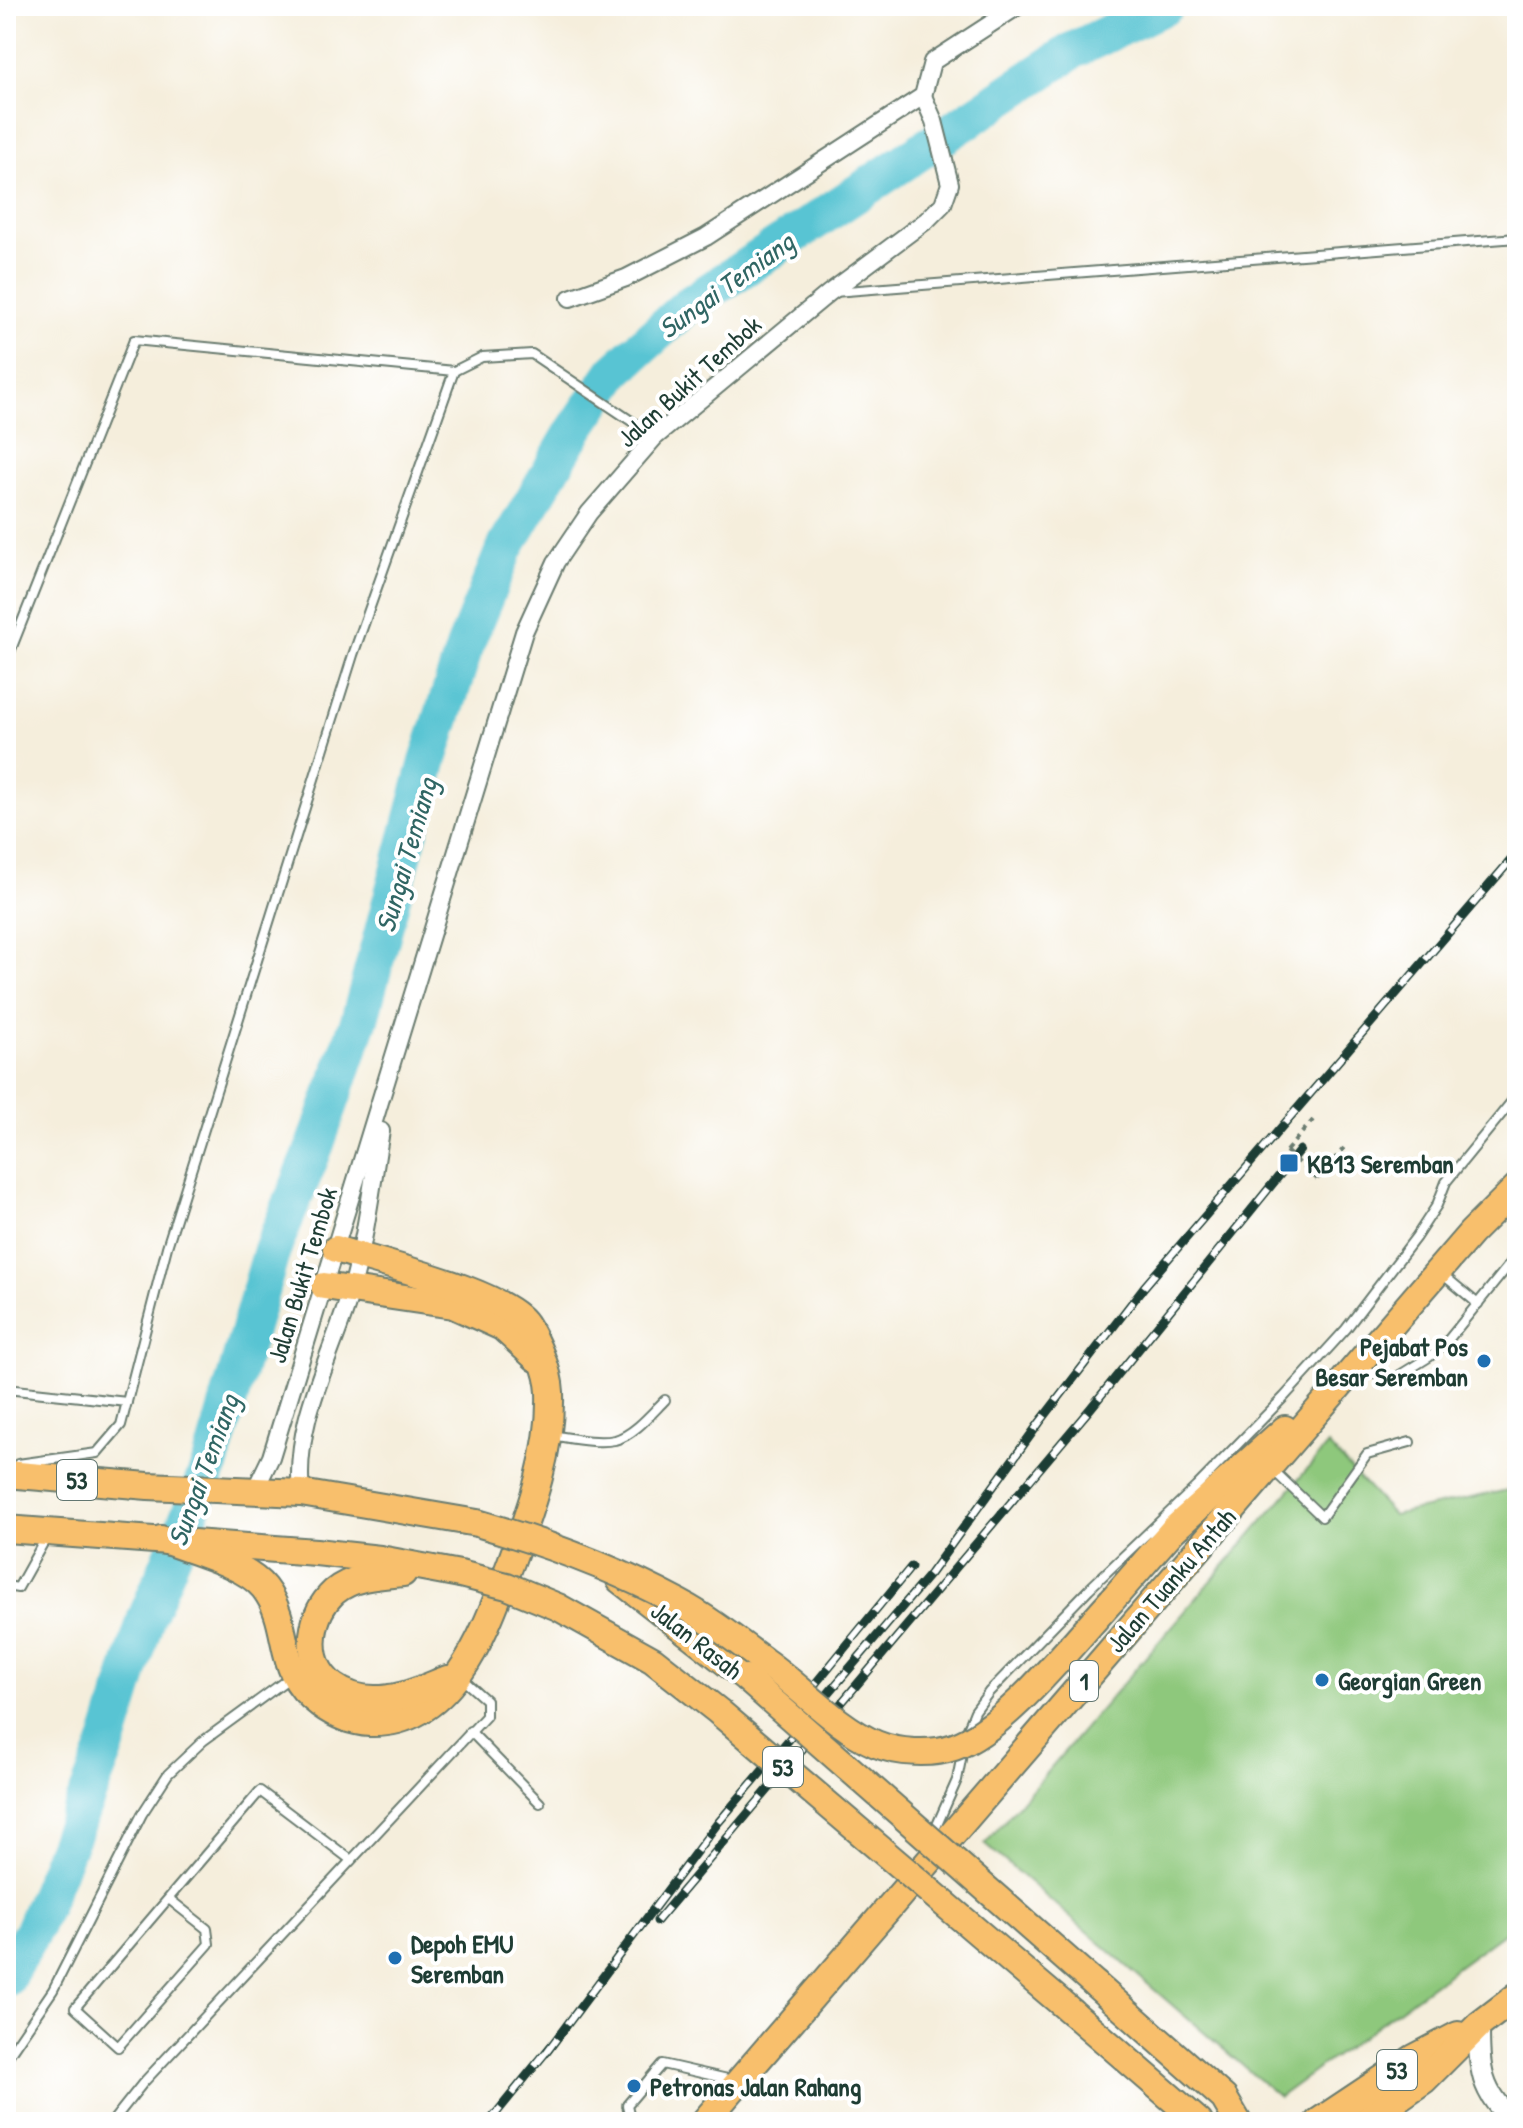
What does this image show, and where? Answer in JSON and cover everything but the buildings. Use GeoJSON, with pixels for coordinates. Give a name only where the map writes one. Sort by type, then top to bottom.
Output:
{"type":"FeatureCollection","features":[{"type":"Feature","properties":{"kind":"highway","name":"Jalan Tuanku Antah"},"geometry":{"type":"LineString","coordinates":[[704,2122],[1471,1233],[1517,1187]]}},
{"type":"Feature","properties":{"kind":"highway","name":"1"},"geometry":{"type":"LineString","coordinates":[[1471,1233],[1517,1212]]}},
{"type":"Feature","properties":{"kind":"highway"},"geometry":{"type":"LineString","coordinates":[[209,1550],[262,1586],[275,1605],[293,1676],[307,1695],[337,1716],[369,1723],[394,1721],[417,1711],[437,1697],[458,1675],[477,1647],[530,1510],[547,1434],[550,1389],[542,1363],[524,1321],[479,1293],[348,1253]]}},
{"type":"Feature","properties":{"kind":"highway"},"geometry":{"type":"LineString","coordinates":[[324,1286],[453,1305],[502,1327],[542,1363]]}},
{"type":"Feature","properties":{"kind":"highway"},"geometry":{"type":"LineString","coordinates":[[604,1568],[681,1603],[876,1744],[928,1752],[952,1748],[979,1736],[998,1722],[1173,1530],[1263,1446],[1347,1376]]}},
{"type":"Feature","properties":{"kind":"highway","name":"Jalan Rasah"},"geometry":{"type":"LineString","coordinates":[[6,1474],[148,1486],[301,1493],[477,1523],[544,1542],[604,1568],[746,1678],[1224,2098],[1238,2122]]}},
{"type":"Feature","properties":{"kind":"highway","name":"Jalan Rasah"},"geometry":{"type":"LineString","coordinates":[[6,1529],[161,1539],[209,1550],[367,1557],[507,1586],[558,1607],[653,1660],[718,1711],[1199,2122]]}},
{"type":"Feature","properties":{"kind":"highway"},"geometry":{"type":"LineString","coordinates":[[450,1572],[373,1575],[336,1590],[323,1604],[314,1623],[312,1645],[314,1663],[326,1681],[344,1693],[366,1698],[389,1698],[458,1675]]}},
{"type":"Feature","properties":{"kind":"highway"},"geometry":{"type":"LineString","coordinates":[[1364,2122],[1424,2080],[1479,2025],[1517,1996]]}},
{"type":"Feature","properties":{"kind":"highway","name":"53"},"geometry":{"type":"LineString","coordinates":[[1318,2122],[1414,2058],[1479,2025]]}},
{"type":"Feature","properties":{"kind":"street"},"geometry":{"type":"LineString","coordinates":[[570,298],[626,278],[706,237],[923,96],[932,62],[1018,6]]}},
{"type":"Feature","properties":{"kind":"street","name":"Jalan Bukit Tembok"},"geometry":{"type":"LineString","coordinates":[[301,1493],[298,1468],[303,1432],[351,1290],[348,1253],[391,1070],[524,632],[556,562],[589,513],[655,437],[829,293],[927,220],[943,204],[950,184],[945,157],[923,96]]}},
{"type":"Feature","properties":{"kind":"street","name":"Jalan Bukit Tembok"},"geometry":{"type":"LineString","coordinates":[[241,1491],[271,1457],[324,1286],[348,1253],[391,1070]]}},
{"type":"Feature","properties":{"kind":"street"},"geometry":{"type":"LineString","coordinates":[[1479,2025],[1480,2071],[1487,2091],[1498,2107],[1515,2122]]}},
{"type":"Feature","properties":{"kind":"lane"},"geometry":{"type":"LineString","coordinates":[[829,293],[1517,238]]}},
{"type":"Feature","properties":{"kind":"lane"},"geometry":{"type":"LineString","coordinates":[[6,662],[134,340],[454,371],[482,357],[532,354],[655,437]]}},
{"type":"Feature","properties":{"kind":"lane"},"geometry":{"type":"LineString","coordinates":[[6,1465],[97,1453],[121,1425],[167,1247],[353,655],[454,371]]}},
{"type":"Feature","properties":{"kind":"lane"},"geometry":{"type":"LineString","coordinates":[[899,1895],[924,1852],[957,1780],[966,1729],[989,1692],[1295,1386],[1346,1329],[1416,1237],[1437,1205],[1446,1182],[1517,1095]]}},
{"type":"Feature","properties":{"kind":"lane"},"geometry":{"type":"LineString","coordinates":[[1347,1376],[1395,1378],[1429,1357],[1478,1304],[1517,1255]]}},
{"type":"Feature","properties":{"kind":"lane"},"geometry":{"type":"LineString","coordinates":[[1439,1272],[1478,1304]]}},
{"type":"Feature","properties":{"kind":"lane"},"geometry":{"type":"LineString","coordinates":[[6,1389],[127,1402]]}},
{"type":"Feature","properties":{"kind":"lane"},"geometry":{"type":"LineString","coordinates":[[547,1434],[588,1440],[616,1440],[665,1400]]}},
{"type":"Feature","properties":{"kind":"lane"},"geometry":{"type":"LineString","coordinates":[[1269,1466],[1322,1517],[1367,1454],[1410,1442]]}},
{"type":"Feature","properties":{"kind":"lane"},"geometry":{"type":"LineString","coordinates":[[6,1586],[18,1588],[50,1532]]}},
{"type":"Feature","properties":{"kind":"lane"},"geometry":{"type":"LineString","coordinates":[[112,2122],[143,2083],[486,1716],[486,1700],[458,1675]]}},
{"type":"Feature","properties":{"kind":"lane"},"geometry":{"type":"LineString","coordinates":[[6,2059],[53,1990],[142,1814],[168,1774],[203,1741],[293,1676]]}},
{"type":"Feature","properties":{"kind":"lane"},"geometry":{"type":"LineString","coordinates":[[470,1731],[540,1803]]}},
{"type":"Feature","properties":{"kind":"lane"},"geometry":{"type":"LineString","coordinates":[[169,1899],[207,1929],[209,1944],[118,2047],[75,2008],[260,1791],[351,1860]]}},
{"type":"Feature","properties":{"kind":"lane"},"geometry":{"type":"LineString","coordinates":[[631,2122],[627,2105],[662,2064],[739,2082]]}},
{"type":"Feature","properties":{"kind":"path"},"geometry":{"type":"LineString","coordinates":[[1313,1120],[1286,1151],[1317,1179],[1344,1148]]}},
{"type":"Feature","properties":{"kind":"green space","name":"Georgian Green"},"geometry":{"type":"Polygon","coordinates":[[[1328,1445],[1393,1515],[1517,1488],[1517,1923],[1279,2097],[985,1844],[1328,1445]]]}},
{"type":"Feature","properties":{"kind":"waterway","name":"Sungai Temiang"},"geometry":{"type":"LineString","coordinates":[[6,1978],[34,1928],[107,1746],[146,1618],[211,1463],[272,1250],[314,1149],[360,1018],[428,762],[466,643],[504,550],[574,431],[615,371],[687,306],[1072,51],[1165,6]]}},
{"type":"Feature","properties":{"kind":"railway"},"geometry":{"type":"LineString","coordinates":[[546,2053],[717,1824],[930,1574],[1040,1422],[1144,1287],[1517,853]]}},
{"type":"Feature","properties":{"kind":"railway"},"geometry":{"type":"LineString","coordinates":[[657,1921],[1090,1409],[1300,1150]]}},
{"type":"Feature","properties":{"kind":"railway"},"geometry":{"type":"LineString","coordinates":[[783,1723],[911,1567]]}},
{"type":"Feature","properties":{"kind":"railway"},"geometry":{"type":"LineString","coordinates":[[489,2122],[551,2046]]}},
{"type":"Feature","properties":{"kind":"place","name":"KB13 Seremban"},"geometry":{"type":"Point","coordinates":[1289,1163]}},
{"type":"Feature","properties":{"kind":"place","name":"Pejabat Pos Besar Seremban"},"geometry":{"type":"Point","coordinates":[1484,1361]}},
{"type":"Feature","properties":{"kind":"place","name":"Georgian Green"},"geometry":{"type":"Point","coordinates":[1322,1680]}},
{"type":"Feature","properties":{"kind":"place","name":"Depoh EMU Seremban"},"geometry":{"type":"Point","coordinates":[395,1958]}},
{"type":"Feature","properties":{"kind":"place","name":"Petronas Jalan Rahang"},"geometry":{"type":"Point","coordinates":[634,2086]}}]}
